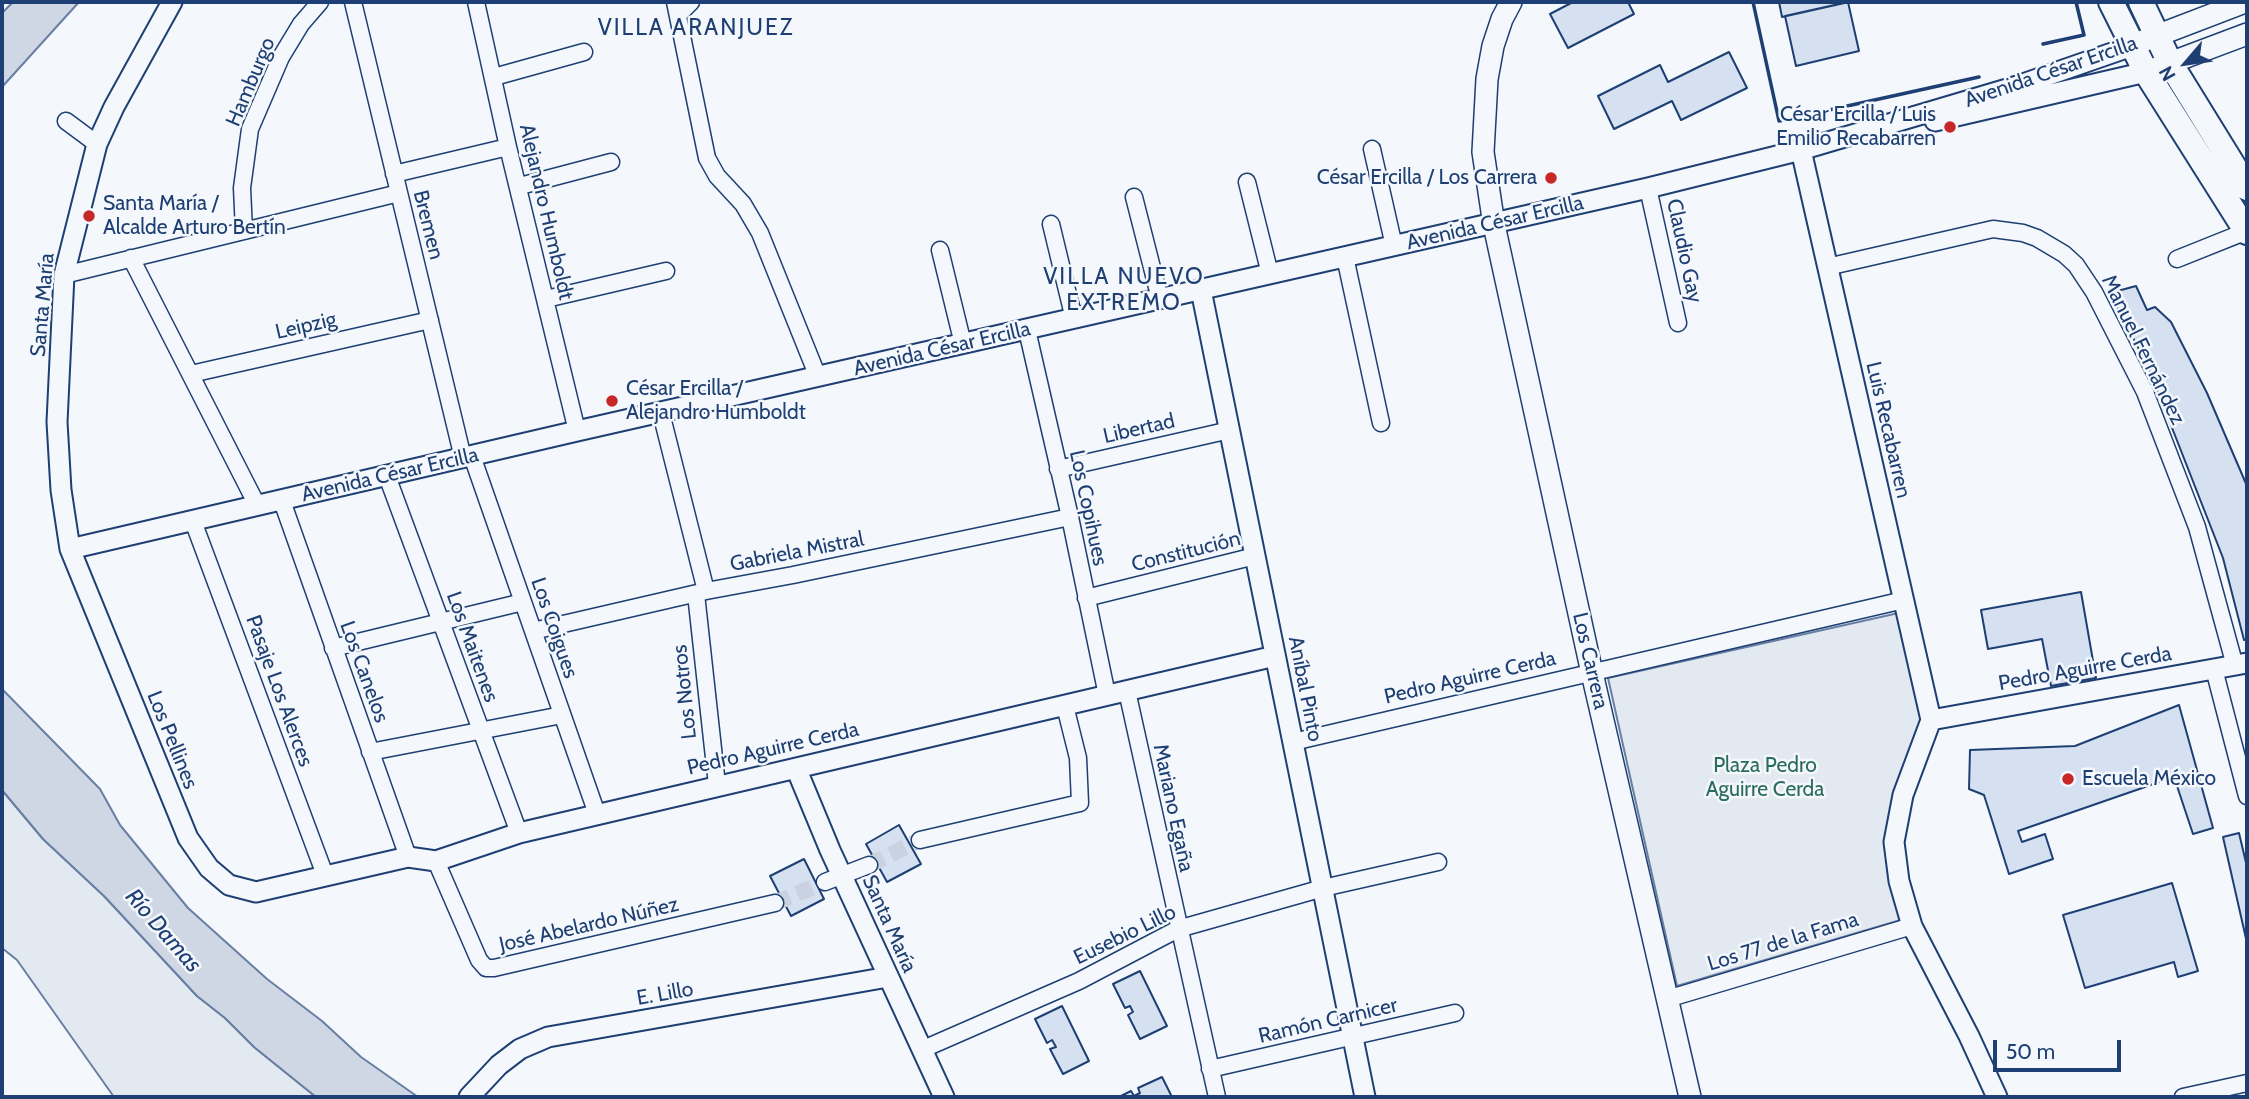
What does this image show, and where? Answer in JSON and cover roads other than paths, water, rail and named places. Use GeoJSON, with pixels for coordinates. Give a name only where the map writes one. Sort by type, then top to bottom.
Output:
{"type":"FeatureCollection","features":[{"type":"Feature","properties":{"kind":"main road","name":"Los Carrera"},"geometry":{"type":"LineString","coordinates":[[1511,2],[1493,46],[1487,79],[1483,152],[1494,225],[1592,673],[1690,1097]]}},
{"type":"Feature","properties":{"kind":"main road"},"geometry":{"type":"LineString","coordinates":[[2111,2],[2146,72],[2247,231]]}},
{"type":"Feature","properties":{"kind":"main road"},"geometry":{"type":"LineString","coordinates":[[2141,2],[2170,63],[2247,188]]}},
{"type":"Feature","properties":{"kind":"main road","name":"Avenida César Ercilla"},"geometry":{"type":"LineString","coordinates":[[2132,46],[2245,2]]}},
{"type":"Feature","properties":{"kind":"main road","name":"Avenida César Ercilla"},"geometry":{"type":"LineString","coordinates":[[2146,72],[2247,34]]}},
{"type":"Feature","properties":{"kind":"street","name":"Santa María"},"geometry":{"type":"LineString","coordinates":[[70,549],[61,490],[57,422],[64,275],[97,144],[114,107],[172,2]]}},
{"type":"Feature","properties":{"kind":"street","name":"Hamburgo"},"geometry":{"type":"LineString","coordinates":[[244,230],[242,188],[250,129],[281,57],[301,24],[320,2]]}},
{"type":"Feature","properties":{"kind":"street","name":"Bremen"},"geometry":{"type":"LineString","coordinates":[[353,2],[430,320],[468,457]]}},
{"type":"Feature","properties":{"kind":"street","name":"Alejandro Humboldt"},"geometry":{"type":"LineString","coordinates":[[477,2],[508,147],[520,186],[577,431]]}},
{"type":"Feature","properties":{"kind":"street"},"geometry":{"type":"LineString","coordinates":[[691,2],[676,8],[707,158],[717,176],[743,204],[760,233],[818,377]]}},
{"type":"Feature","properties":{"kind":"street","name":"Avenida César Ercilla"},"geometry":{"type":"LineString","coordinates":[[70,549],[1648,188],[1801,150],[2017,86],[2132,46]]}},
{"type":"Feature","properties":{"kind":"street"},"geometry":{"type":"LineString","coordinates":[[494,77],[584,52]]}},
{"type":"Feature","properties":{"kind":"street","name":"Avenida César Ercilla"},"geometry":{"type":"LineString","coordinates":[[1854,134],[1957,118],[2146,72]]}},
{"type":"Feature","properties":{"kind":"street"},"geometry":{"type":"LineString","coordinates":[[66,121],[97,144]]}},
{"type":"Feature","properties":{"kind":"street"},"geometry":{"type":"LineString","coordinates":[[394,174],[508,147]]}},
{"type":"Feature","properties":{"kind":"street"},"geometry":{"type":"LineString","coordinates":[[1372,149],[1394,246]]}},
{"type":"Feature","properties":{"kind":"street","name":"Luis Recabarren"},"geometry":{"type":"LineString","coordinates":[[1801,150],[1931,720]]}},
{"type":"Feature","properties":{"kind":"street"},"geometry":{"type":"LineString","coordinates":[[520,186],[611,162]]}},
{"type":"Feature","properties":{"kind":"street"},"geometry":{"type":"LineString","coordinates":[[1247,182],[1270,274]]}},
{"type":"Feature","properties":{"kind":"street","name":"Claudio Gay"},"geometry":{"type":"LineString","coordinates":[[1648,188],[1678,323]]}},
{"type":"Feature","properties":{"kind":"street"},"geometry":{"type":"LineString","coordinates":[[64,275],[399,192]]}},
{"type":"Feature","properties":{"kind":"street"},"geometry":{"type":"LineString","coordinates":[[1134,197],[1160,299]]}},
{"type":"Feature","properties":{"kind":"street"},"geometry":{"type":"LineString","coordinates":[[1051,223],[1074,319]]}},
{"type":"Feature","properties":{"kind":"street","name":"Manuel Fernández"},"geometry":{"type":"LineString","coordinates":[[1827,267],[1993,229],[2037,238],[2064,254],[2076,265],[2094,292],[2145,392],[2197,527],[2241,665]]}},
{"type":"Feature","properties":{"kind":"street"},"geometry":{"type":"LineString","coordinates":[[2177,259],[2247,231]]}},
{"type":"Feature","properties":{"kind":"street"},"geometry":{"type":"LineString","coordinates":[[940,250],[963,344]]}},
{"type":"Feature","properties":{"kind":"street"},"geometry":{"type":"LineString","coordinates":[[1345,257],[1381,423]]}},
{"type":"Feature","properties":{"kind":"street"},"geometry":{"type":"LineString","coordinates":[[131,258],[257,505]]}},
{"type":"Feature","properties":{"kind":"street"},"geometry":{"type":"LineString","coordinates":[[546,299],[666,271]]}},
{"type":"Feature","properties":{"kind":"street","name":"Aníbal Pinto"},"geometry":{"type":"LineString","coordinates":[[1201,290],[1365,1097]]}},
{"type":"Feature","properties":{"kind":"street","name":"Leipzig"},"geometry":{"type":"LineString","coordinates":[[191,374],[430,320]]}},
{"type":"Feature","properties":{"kind":"street","name":"Los Copihues"},"geometry":{"type":"LineString","coordinates":[[1027,330],[1107,695]]}},
{"type":"Feature","properties":{"kind":"street","name":"Los Notros"},"geometry":{"type":"LineString","coordinates":[[661,413],[701,592],[717,785]]}},
{"type":"Feature","properties":{"kind":"street","name":"Libertad"},"geometry":{"type":"LineString","coordinates":[[1058,469],[1230,430]]}},
{"type":"Feature","properties":{"kind":"street","name":"Los Coigues"},"geometry":{"type":"LineString","coordinates":[[468,457],[523,602],[597,814]]}},
{"type":"Feature","properties":{"kind":"street","name":"Los Maitenes"},"geometry":{"type":"LineString","coordinates":[[387,476],[519,833]]}},
{"type":"Feature","properties":{"kind":"street","name":"Los Canelos"},"geometry":{"type":"LineString","coordinates":[[282,501],[408,857]]}},
{"type":"Feature","properties":{"kind":"street","name":"Gabriela Mistral"},"geometry":{"type":"LineString","coordinates":[[533,631],[701,592],[1070,517]]}},
{"type":"Feature","properties":{"kind":"street","name":"Pasaje Los Alerces"},"geometry":{"type":"LineString","coordinates":[[193,520],[325,876]]}},
{"type":"Feature","properties":{"kind":"street","name":"Los Pellines"},"geometry":{"type":"LineString","coordinates":[[70,549],[188,838],[209,868],[229,885],[256,892],[283,886]]}},
{"type":"Feature","properties":{"kind":"street","name":"Constitución"},"geometry":{"type":"LineString","coordinates":[[1086,598],[1255,556]]}},
{"type":"Feature","properties":{"kind":"street","name":"Pedro Aguirre Cerda"},"geometry":{"type":"LineString","coordinates":[[1293,743],[1904,600]]}},
{"type":"Feature","properties":{"kind":"street"},"geometry":{"type":"LineString","coordinates":[[332,648],[523,602]]}},
{"type":"Feature","properties":{"kind":"street","name":"Pedro Aguirre Cerda"},"geometry":{"type":"LineString","coordinates":[[283,886],[408,857],[436,861],[519,833],[1275,656]]}},
{"type":"Feature","properties":{"kind":"street","name":"Pedro Aguirre Cerda"},"geometry":{"type":"LineString","coordinates":[[1931,720],[2241,665]]}},
{"type":"Feature","properties":{"kind":"street"},"geometry":{"type":"LineString","coordinates":[[2214,670],[2247,796]]}},
{"type":"Feature","properties":{"kind":"street","name":"Mariano Egaña"},"geometry":{"type":"LineString","coordinates":[[1127,691],[1217,1097]]}},
{"type":"Feature","properties":{"kind":"street"},"geometry":{"type":"LineString","coordinates":[[920,840],[1080,803],[1078,758],[1065,706]]}},
{"type":"Feature","properties":{"kind":"street"},"geometry":{"type":"LineString","coordinates":[[370,752],[562,715]]}},
{"type":"Feature","properties":{"kind":"street"},"geometry":{"type":"LineString","coordinates":[[1931,720],[1903,794],[1894,842],[1899,881],[1912,926],[1960,1017],[1997,1097]]}},
{"type":"Feature","properties":{"kind":"street","name":"Santa María"},"geometry":{"type":"LineString","coordinates":[[796,768],[833,878],[888,977],[944,1097]]}},
{"type":"Feature","properties":{"kind":"street","name":"José Abelardo Núñez"},"geometry":{"type":"LineString","coordinates":[[436,861],[479,960],[486,968],[775,903]]}},
{"type":"Feature","properties":{"kind":"street","name":"Eusebio Lillo"},"geometry":{"type":"LineString","coordinates":[[921,1050],[1079,981],[1178,929],[1322,888],[1438,862]]}},
{"type":"Feature","properties":{"kind":"street"},"geometry":{"type":"LineString","coordinates":[[833,878],[869,865]]}},
{"type":"Feature","properties":{"kind":"street","name":"Los 77 de la Fama"},"geometry":{"type":"LineString","coordinates":[[1667,999],[1912,926]]}},
{"type":"Feature","properties":{"kind":"street","name":"E. Lillo"},"geometry":{"type":"LineString","coordinates":[[469,1097],[509,1057],[548,1037],[888,977]]}},
{"type":"Feature","properties":{"kind":"street","name":"Ramón Carnicer"},"geometry":{"type":"LineString","coordinates":[[1210,1069],[1455,1013]]}},
{"type":"Feature","properties":{"kind":"street"},"geometry":{"type":"LineString","coordinates":[[2183,1097],[2247,1083]]}},
{"type":"Feature","properties":{"kind":"water"},"geometry":{"type":"Polygon","coordinates":[[[13,2],[79,2],[2,87],[2,13],[13,2]]]}},
{"type":"Feature","properties":{"kind":"water","name":"Río Damas"},"geometry":{"type":"Polygon","coordinates":[[[2,689],[100,789],[120,825],[188,908],[267,979],[322,1021],[361,1057],[418,1097],[316,1097],[197,996],[104,896],[43,839],[2,790],[2,689]]]}},
{"type":"Feature","properties":{"kind":"tunnel"},"geometry":{"type":"LineString","coordinates":[[869,865],[920,840]]}},
{"type":"Feature","properties":{"kind":"tunnel"},"geometry":{"type":"LineString","coordinates":[[775,903],[825,882]]}},
{"type":"Feature","properties":{"kind":"place","name":"César Ercilla / Luis Emilio Recabarren"},"geometry":{"type":"Point","coordinates":[1950,127]}},
{"type":"Feature","properties":{"kind":"place","name":"César Ercilla / Los Carrera"},"geometry":{"type":"Point","coordinates":[1551,178]}},
{"type":"Feature","properties":{"kind":"place","name":"Santa María / Alcalde Arturo Bertín"},"geometry":{"type":"Point","coordinates":[89,216]}},
{"type":"Feature","properties":{"kind":"place","name":"César Ercilla / Alejandro Humboldt"},"geometry":{"type":"Point","coordinates":[612,401]}},
{"type":"Feature","properties":{"kind":"place","name":"Escuela México"},"geometry":{"type":"Point","coordinates":[2068,779]}},
{"type":"Feature","properties":{"kind":"district","name":"VILLA ARANJUEZ"},"geometry":{"type":"Point","coordinates":[696,28]}},
{"type":"Feature","properties":{"kind":"district","name":"VILLA NUEVO EXTREMO"},"geometry":{"type":"Point","coordinates":[1124,290]}},
{"type":"Feature","properties":{"kind":"park label","name":"Plaza Pedro Aguirre Cerda"},"geometry":{"type":"Point","coordinates":[1765,778]}}]}
